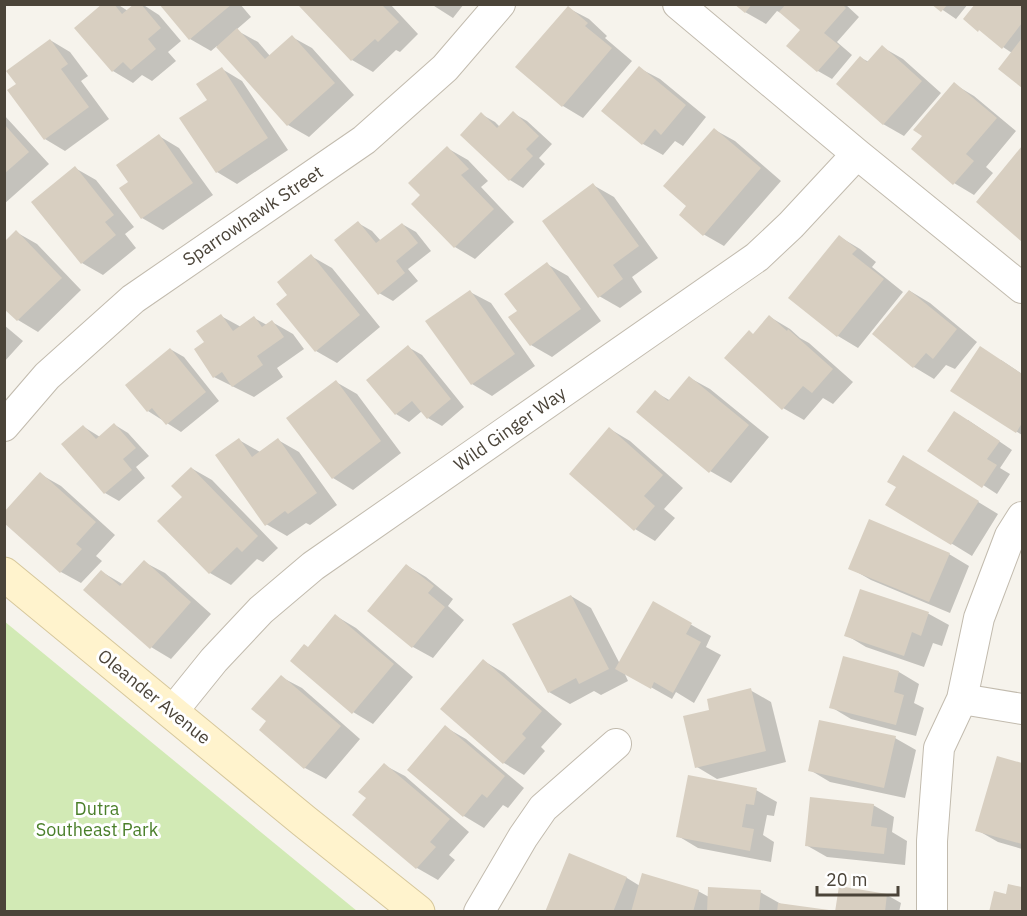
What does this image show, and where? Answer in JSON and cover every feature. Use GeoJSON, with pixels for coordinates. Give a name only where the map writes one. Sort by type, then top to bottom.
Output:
{"type":"FeatureCollection","features":[{"type":"Feature","properties":{"kind":"street","name":"Sparrowhawk Street"},"geometry":{"type":"LineString","coordinates":[[4,426],[47,376],[134,299],[364,140],[445,68],[500,4]]}},
{"type":"Feature","properties":{"kind":"street"},"geometry":{"type":"LineString","coordinates":[[678,4],[857,154],[1023,288]]}},
{"type":"Feature","properties":{"kind":"street","name":"Wild Ginger Way"},"geometry":{"type":"LineString","coordinates":[[171,712],[214,660],[261,610],[313,566],[757,257],[791,225],[857,154]]}},
{"type":"Feature","properties":{"kind":"street"},"geometry":{"type":"LineString","coordinates":[[932,912],[932,841],[939,748],[962,699],[979,618],[1010,536],[1023,517]]}},
{"type":"Feature","properties":{"kind":"street","name":"Oleander Avenue"},"geometry":{"type":"LineString","coordinates":[[4,574],[418,912]]}},
{"type":"Feature","properties":{"kind":"street"},"geometry":{"type":"LineString","coordinates":[[962,699],[1023,709]]}},
{"type":"Feature","properties":{"kind":"street"},"geometry":{"type":"LineString","coordinates":[[478,912],[543,808],[616,744]]}},
{"type":"Feature","properties":{"kind":"green space","name":"Dutra Southeast Park"},"geometry":{"type":"Polygon","coordinates":[[[4,621],[357,911],[5,911],[4,621]]]}},
{"type":"Feature","properties":{"kind":"building"},"geometry":{"type":"Polygon","coordinates":[[[102,4],[114,4],[122,14],[134,4],[141,4],[161,28],[148,39],[156,49],[131,70],[123,62],[112,72],[74,28],[102,4]]]}},
{"type":"Feature","properties":{"kind":"building"},"geometry":{"type":"Polygon","coordinates":[[[159,4],[232,4],[189,40],[159,4]]]}},
{"type":"Feature","properties":{"kind":"building"},"geometry":{"type":"Polygon","coordinates":[[[734,4],[752,4],[745,13],[734,4]]]}},
{"type":"Feature","properties":{"kind":"building"},"geometry":{"type":"Polygon","coordinates":[[[786,4],[842,4],[846,8],[824,33],[840,46],[817,72],[786,46],[800,30],[779,12],[786,4]]]}},
{"type":"Feature","properties":{"kind":"building"},"geometry":{"type":"Polygon","coordinates":[[[931,4],[948,4],[941,12],[931,4]]]}},
{"type":"Feature","properties":{"kind":"building"},"geometry":{"type":"Polygon","coordinates":[[[975,4],[1022,4],[1022,23],[1002,49],[963,19],[975,4]]]}},
{"type":"Feature","properties":{"kind":"building"},"geometry":{"type":"Polygon","coordinates":[[[300,5],[382,5],[399,22],[378,42],[375,39],[351,61],[300,5]]]}},
{"type":"Feature","properties":{"kind":"building"},"geometry":{"type":"Polygon","coordinates":[[[568,6],[588,23],[585,26],[612,48],[562,107],[515,67],[568,6]]]}},
{"type":"Feature","properties":{"kind":"building"},"geometry":{"type":"Polygon","coordinates":[[[237,28],[265,59],[292,35],[335,83],[287,126],[216,47],[237,28]]]}},
{"type":"Feature","properties":{"kind":"building"},"geometry":{"type":"Polygon","coordinates":[[[1022,38],[1022,88],[998,69],[1022,38]]]}},
{"type":"Feature","properties":{"kind":"building"},"geometry":{"type":"Polygon","coordinates":[[[50,39],[68,64],[61,69],[89,107],[44,140],[7,90],[16,84],[6,71],[50,39]]]}},
{"type":"Feature","properties":{"kind":"building"},"geometry":{"type":"Polygon","coordinates":[[[882,45],[922,81],[883,125],[836,84],[860,56],[867,62],[882,45]]]}},
{"type":"Feature","properties":{"kind":"building"},"geometry":{"type":"Polygon","coordinates":[[[639,66],[686,105],[661,135],[655,129],[642,145],[601,111],[639,66]]]}},
{"type":"Feature","properties":{"kind":"building"},"geometry":{"type":"Polygon","coordinates":[[[222,67],[268,138],[216,173],[179,118],[207,100],[196,84],[222,67]]]}},
{"type":"Feature","properties":{"kind":"building"},"geometry":{"type":"Polygon","coordinates":[[[954,82],[997,118],[966,154],[974,161],[953,185],[911,149],[922,136],[913,130],[954,82]]]}},
{"type":"Feature","properties":{"kind":"building"},"geometry":{"type":"Polygon","coordinates":[[[513,111],[539,136],[526,149],[533,156],[509,181],[460,135],[481,112],[497,128],[513,111]]]}},
{"type":"Feature","properties":{"kind":"building"},"geometry":{"type":"Polygon","coordinates":[[[4,124],[29,152],[4,174],[4,124]]]}},
{"type":"Feature","properties":{"kind":"building"},"geometry":{"type":"Polygon","coordinates":[[[714,128],[761,168],[703,236],[679,215],[686,206],[663,186],[714,128]]]}},
{"type":"Feature","properties":{"kind":"building"},"geometry":{"type":"Polygon","coordinates":[[[159,134],[193,183],[141,219],[119,188],[128,182],[116,165],[159,134]]]}},
{"type":"Feature","properties":{"kind":"building"},"geometry":{"type":"Polygon","coordinates":[[[447,146],[469,169],[461,175],[494,209],[454,248],[411,204],[420,195],[408,183],[447,146]]]}},
{"type":"Feature","properties":{"kind":"building"},"geometry":{"type":"Polygon","coordinates":[[[1022,146],[1022,242],[976,202],[1022,146]]]}},
{"type":"Feature","properties":{"kind":"building"},"geometry":{"type":"Polygon","coordinates":[[[75,166],[114,215],[105,222],[116,235],[81,264],[31,202],[75,166]]]}},
{"type":"Feature","properties":{"kind":"building"},"geometry":{"type":"Polygon","coordinates":[[[593,183],[639,246],[613,265],[623,279],[598,298],[542,221],[593,183]]]}},
{"type":"Feature","properties":{"kind":"building"},"geometry":{"type":"Polygon","coordinates":[[[358,221],[376,243],[402,223],[418,243],[396,261],[405,273],[378,295],[334,240],[358,221]]]}},
{"type":"Feature","properties":{"kind":"building"},"geometry":{"type":"Polygon","coordinates":[[[16,230],[62,278],[17,321],[4,309],[4,242],[16,230]]]}},
{"type":"Feature","properties":{"kind":"building"},"geometry":{"type":"Polygon","coordinates":[[[839,235],[857,249],[852,254],[884,279],[837,337],[788,298],[839,235]]]}},
{"type":"Feature","properties":{"kind":"building"},"geometry":{"type":"Polygon","coordinates":[[[311,254],[360,315],[315,352],[276,304],[287,295],[277,282],[311,254]]]}},
{"type":"Feature","properties":{"kind":"building"},"geometry":{"type":"Polygon","coordinates":[[[547,262],[581,309],[530,346],[508,317],[517,311],[504,294],[547,262]]]}},
{"type":"Feature","properties":{"kind":"building"},"geometry":{"type":"Polygon","coordinates":[[[470,290],[515,354],[471,385],[425,321],[470,290]]]}},
{"type":"Feature","properties":{"kind":"building"},"geometry":{"type":"Polygon","coordinates":[[[909,290],[957,329],[933,359],[926,353],[913,368],[872,334],[909,290]]]}},
{"type":"Feature","properties":{"kind":"building"},"geometry":{"type":"Polygon","coordinates":[[[221,314],[233,331],[254,316],[262,327],[272,320],[284,337],[257,356],[263,365],[232,387],[222,372],[213,378],[194,349],[204,342],[196,331],[221,314]]]}},
{"type":"Feature","properties":{"kind":"building"},"geometry":{"type":"Polygon","coordinates":[[[769,315],[833,369],[812,393],[803,386],[782,410],[724,358],[749,330],[753,334],[769,315]]]}},
{"type":"Feature","properties":{"kind":"building"},"geometry":{"type":"Polygon","coordinates":[[[408,345],[451,399],[427,419],[412,401],[395,415],[366,380],[408,345]]]}},
{"type":"Feature","properties":{"kind":"building"},"geometry":{"type":"Polygon","coordinates":[[[980,346],[1022,374],[1022,423],[1016,433],[950,391],[980,346]]]}},
{"type":"Feature","properties":{"kind":"building"},"geometry":{"type":"Polygon","coordinates":[[[170,348],[206,392],[166,425],[152,408],[147,412],[125,385],[170,348]]]}},
{"type":"Feature","properties":{"kind":"building"},"geometry":{"type":"Polygon","coordinates":[[[689,376],[749,425],[709,473],[636,412],[655,390],[668,401],[689,376]]]}},
{"type":"Feature","properties":{"kind":"building"},"geometry":{"type":"Polygon","coordinates":[[[336,380],[381,441],[332,479],[286,418],[336,380]]]}},
{"type":"Feature","properties":{"kind":"building"},"geometry":{"type":"Polygon","coordinates":[[[954,411],[1000,441],[987,459],[997,465],[982,488],[927,451],[954,411]]]}},
{"type":"Feature","properties":{"kind":"building"},"geometry":{"type":"Polygon","coordinates":[[[114,423],[136,448],[123,459],[132,470],[104,494],[61,444],[83,425],[96,439],[114,423]]]}},
{"type":"Feature","properties":{"kind":"building"},"geometry":{"type":"Polygon","coordinates":[[[609,427],[663,475],[644,496],[655,506],[634,531],[569,474],[609,427]]]}},
{"type":"Feature","properties":{"kind":"building"},"geometry":{"type":"Polygon","coordinates":[[[239,438],[252,457],[278,438],[317,493],[288,514],[285,511],[265,526],[215,455],[239,438]]]}},
{"type":"Feature","properties":{"kind":"building"},"geometry":{"type":"Polygon","coordinates":[[[903,455],[979,501],[951,545],[885,505],[896,487],[887,482],[903,455]]]}},
{"type":"Feature","properties":{"kind":"building"},"geometry":{"type":"Polygon","coordinates":[[[191,467],[258,536],[242,552],[237,547],[209,574],[157,521],[182,497],[171,486],[191,467]]]}},
{"type":"Feature","properties":{"kind":"building"},"geometry":{"type":"Polygon","coordinates":[[[40,472],[96,522],[76,544],[82,549],[60,573],[4,523],[4,512],[40,472]]]}},
{"type":"Feature","properties":{"kind":"building"},"geometry":{"type":"Polygon","coordinates":[[[869,519],[950,553],[929,602],[848,569],[869,519]]]}},
{"type":"Feature","properties":{"kind":"building"},"geometry":{"type":"Polygon","coordinates":[[[144,560],[191,602],[150,649],[83,590],[101,570],[120,586],[144,560]]]}},
{"type":"Feature","properties":{"kind":"building"},"geometry":{"type":"Polygon","coordinates":[[[406,564],[434,586],[428,593],[445,607],[412,648],[367,611],[406,564]]]}},
{"type":"Feature","properties":{"kind":"building"},"geometry":{"type":"Polygon","coordinates":[[[860,589],[929,612],[921,636],[912,632],[904,656],[844,636],[860,589]]]}},
{"type":"Feature","properties":{"kind":"building"},"geometry":{"type":"Polygon","coordinates":[[[571,595],[609,669],[579,684],[576,678],[548,693],[512,624],[571,595]]]}},
{"type":"Feature","properties":{"kind":"building"},"geometry":{"type":"Polygon","coordinates":[[[653,601],[692,623],[686,634],[701,642],[673,693],[654,682],[651,689],[615,669],[653,601]]]}},
{"type":"Feature","properties":{"kind":"building"},"geometry":{"type":"Polygon","coordinates":[[[335,614],[394,664],[352,714],[290,661],[304,644],[308,647],[335,614]]]}},
{"type":"Feature","properties":{"kind":"building"},"geometry":{"type":"Polygon","coordinates":[[[843,656],[899,671],[894,692],[904,695],[896,725],[829,708],[843,656]]]}},
{"type":"Feature","properties":{"kind":"building"},"geometry":{"type":"Polygon","coordinates":[[[483,659],[542,711],[522,734],[526,738],[503,764],[440,709],[483,659]]]}},
{"type":"Feature","properties":{"kind":"building"},"geometry":{"type":"Polygon","coordinates":[[[281,675],[341,726],[304,769],[259,730],[266,721],[251,709],[281,675]]]}},
{"type":"Feature","properties":{"kind":"building"},"geometry":{"type":"Polygon","coordinates":[[[751,688],[766,751],[695,768],[683,716],[709,710],[707,699],[751,688]]]}},
{"type":"Feature","properties":{"kind":"building"},"geometry":{"type":"Polygon","coordinates":[[[819,720],[896,736],[884,788],[808,771],[819,720]]]}},
{"type":"Feature","properties":{"kind":"building"},"geometry":{"type":"Polygon","coordinates":[[[445,725],[505,776],[487,798],[482,794],[463,817],[407,770],[445,725]]]}},
{"type":"Feature","properties":{"kind":"building"},"geometry":{"type":"Polygon","coordinates":[[[997,756],[1022,763],[1022,844],[975,831],[997,756]]]}},
{"type":"Feature","properties":{"kind":"building"},"geometry":{"type":"Polygon","coordinates":[[[384,763],[450,819],[430,842],[436,847],[416,869],[352,815],[366,798],[358,792],[384,763]]]}},
{"type":"Feature","properties":{"kind":"building"},"geometry":{"type":"Polygon","coordinates":[[[688,775],[757,788],[754,805],[746,804],[742,827],[754,829],[750,851],[676,837],[688,775]]]}},
{"type":"Feature","properties":{"kind":"building"},"geometry":{"type":"Polygon","coordinates":[[[810,797],[874,804],[871,826],[887,828],[884,854],[805,846],[810,797]]]}},
{"type":"Feature","properties":{"kind":"building"},"geometry":{"type":"Polygon","coordinates":[[[569,853],[627,877],[613,912],[545,912],[569,853]]]}},
{"type":"Feature","properties":{"kind":"building"},"geometry":{"type":"Polygon","coordinates":[[[642,873],[699,890],[693,912],[631,912],[642,873]]]}},
{"type":"Feature","properties":{"kind":"building"},"geometry":{"type":"Polygon","coordinates":[[[1008,884],[1022,887],[1022,912],[989,912],[994,891],[1006,894],[1008,884]]]}},
{"type":"Feature","properties":{"kind":"building"},"geometry":{"type":"Polygon","coordinates":[[[839,886],[887,894],[885,912],[835,912],[839,886]]]}},
{"type":"Feature","properties":{"kind":"building"},"geometry":{"type":"Polygon","coordinates":[[[708,887],[761,890],[759,912],[707,912],[708,887]]]}},
{"type":"Feature","properties":{"kind":"building"},"geometry":{"type":"Polygon","coordinates":[[[778,903],[829,910],[829,912],[777,912],[778,903]]]}}]}
